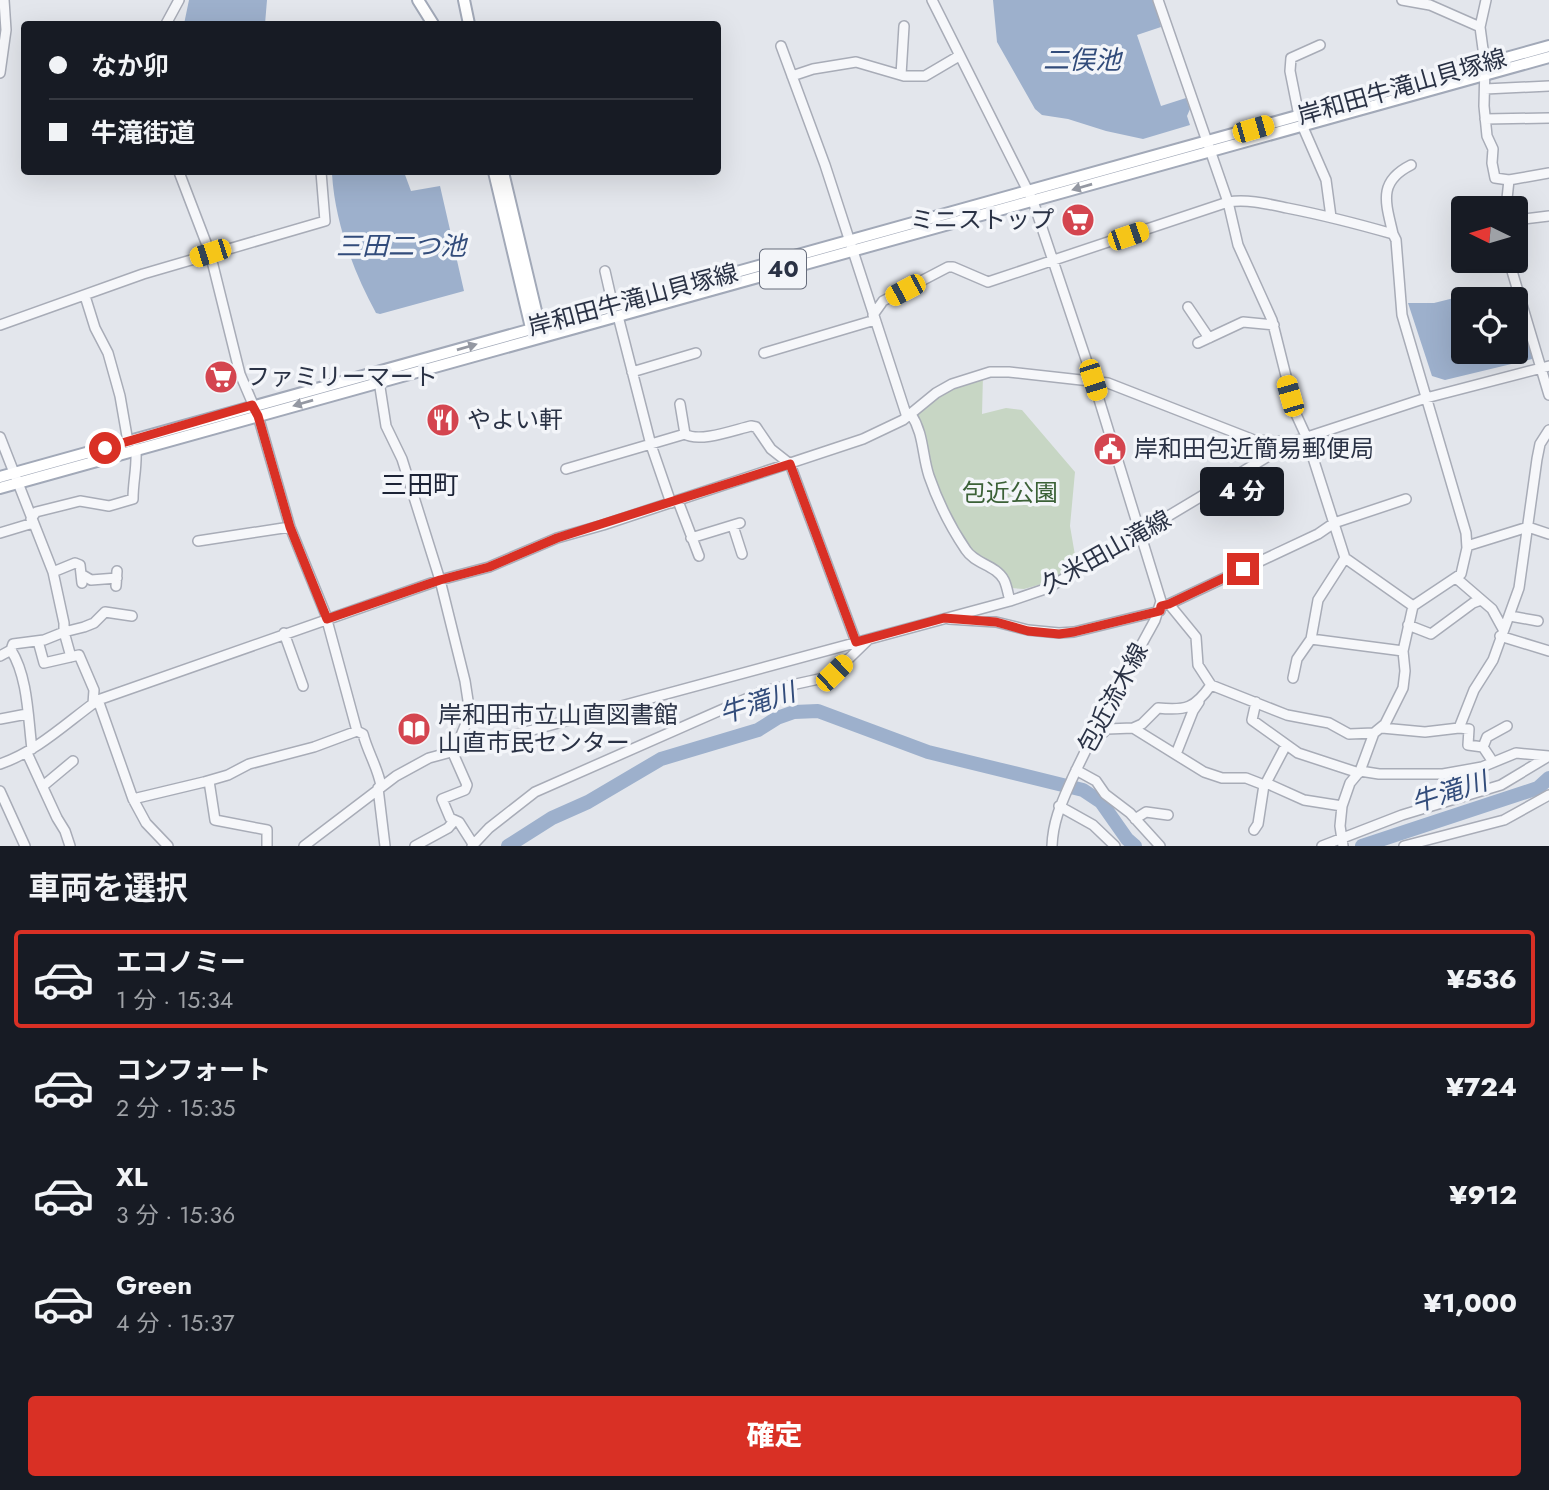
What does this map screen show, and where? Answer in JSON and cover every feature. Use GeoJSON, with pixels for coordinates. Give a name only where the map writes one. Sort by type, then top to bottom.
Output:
{"type":"FeatureCollection","features":[{"type":"Feature","properties":{"kind":"main road"},"geometry":{"type":"LineString","coordinates":[[418,0],[431,21]]}},
{"type":"Feature","properties":{"kind":"main road"},"geometry":{"type":"LineString","coordinates":[[464,0],[468,21]]}},
{"type":"Feature","properties":{"kind":"main road","name":"岸和田牛滝山貝塚線"},"geometry":{"type":"LineString","coordinates":[[1485,70],[1549,46]]}},
{"type":"Feature","properties":{"kind":"main road","name":"岸和田牛滝山貝塚線"},"geometry":{"type":"LineString","coordinates":[[132,446],[252,405],[616,311],[1485,70],[1549,57]]}},
{"type":"Feature","properties":{"kind":"main road"},"geometry":{"type":"LineString","coordinates":[[495,175],[537,332]]}},
{"type":"Feature","properties":{"kind":"main road"},"geometry":{"type":"LineString","coordinates":[[504,175],[537,332]]}},
{"type":"Feature","properties":{"kind":"main road","name":"岸和田牛滝山貝塚線"},"geometry":{"type":"LineString","coordinates":[[0,488],[15,478],[258,416],[537,332]]}},
{"type":"Feature","properties":{"kind":"main road","name":"岸和田牛滝山貝塚線"},"geometry":{"type":"LineString","coordinates":[[0,477],[15,478]]}},
{"type":"Feature","properties":{"kind":"street"},"geometry":{"type":"LineString","coordinates":[[0,73],[6,30],[4,0]]}},
{"type":"Feature","properties":{"kind":"street"},"geometry":{"type":"LineString","coordinates":[[168,21],[179,0]]}},
{"type":"Feature","properties":{"kind":"street"},"geometry":{"type":"LineString","coordinates":[[932,0],[1030,196],[1093,380],[1163,607],[1196,637],[1198,665],[1211,685],[1287,715],[1329,723],[1349,734],[1378,730],[1425,732],[1469,729],[1468,745],[1483,747],[1493,762]]}},
{"type":"Feature","properties":{"kind":"street"},"geometry":{"type":"LineString","coordinates":[[1158,0],[1228,202],[1238,245],[1273,325],[1295,412],[1306,436],[1345,558],[1413,606]]}},
{"type":"Feature","properties":{"kind":"street"},"geometry":{"type":"LineString","coordinates":[[1402,0],[1430,5],[1480,27]]}},
{"type":"Feature","properties":{"kind":"street"},"geometry":{"type":"LineString","coordinates":[[1486,0],[1480,27],[1485,70],[1485,119],[1487,136],[1493,149],[1495,178],[1509,180],[1549,173]]}},
{"type":"Feature","properties":{"kind":"street"},"geometry":{"type":"LineString","coordinates":[[901,75],[904,26]]}},
{"type":"Feature","properties":{"kind":"street"},"geometry":{"type":"LineString","coordinates":[[1320,45],[1290,58],[1290,71],[1300,120],[1326,180],[1331,217]]}},
{"type":"Feature","properties":{"kind":"street"},"geometry":{"type":"LineString","coordinates":[[781,46],[909,416],[920,427],[929,475],[939,501],[967,552],[978,563],[998,572],[1004,580],[1010,601]]}},
{"type":"Feature","properties":{"kind":"street"},"geometry":{"type":"LineString","coordinates":[[792,76],[813,69],[856,62],[901,75],[925,76],[959,56]]}},
{"type":"Feature","properties":{"kind":"street"},"geometry":{"type":"LineString","coordinates":[[1485,89],[1549,86]]}},
{"type":"Feature","properties":{"kind":"street"},"geometry":{"type":"LineString","coordinates":[[1485,119],[1549,118]]}},
{"type":"Feature","properties":{"kind":"street"},"geometry":{"type":"LineString","coordinates":[[1341,842],[1342,806],[1350,783],[1359,772],[1378,730],[1403,688],[1403,651],[1413,606],[1461,574],[1466,546],[1466,533],[1402,315],[1396,240],[1386,204],[1386,191],[1392,178],[1410,165]]}},
{"type":"Feature","properties":{"kind":"street"},"geometry":{"type":"LineString","coordinates":[[180,175],[210,253],[240,374],[258,416],[290,527],[327,619],[357,731]]}},
{"type":"Feature","properties":{"kind":"street"},"geometry":{"type":"LineString","coordinates":[[0,325],[144,274],[324,221],[321,175]]}},
{"type":"Feature","properties":{"kind":"street"},"geometry":{"type":"LineString","coordinates":[[1507,196],[1509,180]]}},
{"type":"Feature","properties":{"kind":"street"},"geometry":{"type":"LineString","coordinates":[[764,353],[874,318],[883,301],[948,267],[988,282],[1228,202],[1242,200],[1261,203],[1331,217],[1393,234]]}},
{"type":"Feature","properties":{"kind":"street"},"geometry":{"type":"LineString","coordinates":[[1528,219],[1549,216]]}},
{"type":"Feature","properties":{"kind":"street"},"geometry":{"type":"LineString","coordinates":[[606,271],[651,445],[699,556]]}},
{"type":"Feature","properties":{"kind":"street"},"geometry":{"type":"LineString","coordinates":[[1513,273],[1545,367],[1549,395]]}},
{"type":"Feature","properties":{"kind":"street"},"geometry":{"type":"LineString","coordinates":[[0,533],[32,521],[36,512],[80,501],[109,506],[133,499],[133,482],[137,469],[132,446],[108,353],[95,328],[85,296]]}},
{"type":"Feature","properties":{"kind":"street"},"geometry":{"type":"LineString","coordinates":[[1188,307],[1209,338]]}},
{"type":"Feature","properties":{"kind":"street"},"geometry":{"type":"LineString","coordinates":[[1198,343],[1243,322],[1273,325]]}},
{"type":"Feature","properties":{"kind":"street"},"geometry":{"type":"LineString","coordinates":[[632,372],[696,353]]}},
{"type":"Feature","properties":{"kind":"street","name":"久米田山滝線"},"geometry":{"type":"LineString","coordinates":[[304,846],[411,766],[454,750],[1010,601],[1048,588],[1292,442],[1426,398],[1545,367]]}},
{"type":"Feature","properties":{"kind":"street"},"geometry":{"type":"LineString","coordinates":[[0,764],[53,736],[96,702],[284,633],[440,580],[489,567],[557,538],[790,464],[883,431],[909,416],[936,393],[952,384],[990,372],[1093,380],[1126,389],[1254,440],[1292,442]]}},
{"type":"Feature","properties":{"kind":"street"},"geometry":{"type":"LineString","coordinates":[[379,381],[386,426],[402,459],[440,580],[463,672],[469,707],[467,721],[454,750],[467,785],[465,790],[442,799],[450,818],[459,822],[473,845],[489,828],[535,792],[764,691],[834,673],[869,639]]}},
{"type":"Feature","properties":{"kind":"street"},"geometry":{"type":"LineString","coordinates":[[680,404],[685,434]]}},
{"type":"Feature","properties":{"kind":"street"},"geometry":{"type":"LineString","coordinates":[[565,469],[685,434],[698,438],[756,427],[771,449],[790,464],[856,642]]}},
{"type":"Feature","properties":{"kind":"street"},"geometry":{"type":"LineString","coordinates":[[1459,728],[1474,690],[1493,660],[1519,588],[1537,459],[1540,444],[1549,430]]}},
{"type":"Feature","properties":{"kind":"street"},"geometry":{"type":"LineString","coordinates":[[0,437],[53,572],[71,657]]}},
{"type":"Feature","properties":{"kind":"street"},"geometry":{"type":"LineString","coordinates":[[944,618],[996,622],[1028,631],[1059,634],[1074,632],[1163,607],[1318,534],[1334,523],[1406,499]]}},
{"type":"Feature","properties":{"kind":"street"},"geometry":{"type":"LineString","coordinates":[[691,538],[736,524],[742,554]]}},
{"type":"Feature","properties":{"kind":"street"},"geometry":{"type":"LineString","coordinates":[[204,542],[247,538],[290,527]]}},
{"type":"Feature","properties":{"kind":"street"},"geometry":{"type":"LineString","coordinates":[[1466,546],[1528,527],[1549,534]]}},
{"type":"Feature","properties":{"kind":"street"},"geometry":{"type":"LineString","coordinates":[[1293,678],[1297,659],[1311,639],[1318,600],[1345,558]]}},
{"type":"Feature","properties":{"kind":"street"},"geometry":{"type":"LineString","coordinates":[[53,572],[75,563],[80,565],[82,578],[117,578]]}},
{"type":"Feature","properties":{"kind":"street"},"geometry":{"type":"LineString","coordinates":[[1456,578],[1492,609],[1502,633],[1549,651]]}},
{"type":"Feature","properties":{"kind":"street"},"geometry":{"type":"LineString","coordinates":[[1408,625],[1430,635],[1481,600]]}},
{"type":"Feature","properties":{"kind":"street","name":"包近流木線"},"geometry":{"type":"LineString","coordinates":[[1052,846],[1054,821],[1061,802],[1093,734],[1163,607]]}},
{"type":"Feature","properties":{"kind":"street"},"geometry":{"type":"LineString","coordinates":[[0,656],[10,650],[13,644],[38,641],[94,623],[105,612],[132,616]]}},
{"type":"Feature","properties":{"kind":"street"},"geometry":{"type":"LineString","coordinates":[[1510,616],[1538,621]]}},
{"type":"Feature","properties":{"kind":"street"},"geometry":{"type":"LineString","coordinates":[[284,633],[303,686]]}},
{"type":"Feature","properties":{"kind":"street"},"geometry":{"type":"LineString","coordinates":[[1311,639],[1403,651]]}},
{"type":"Feature","properties":{"kind":"street"},"geometry":{"type":"LineString","coordinates":[[38,641],[44,663],[79,655],[133,799],[146,823],[168,846]]}},
{"type":"Feature","properties":{"kind":"street"},"geometry":{"type":"LineString","coordinates":[[10,650],[18,667],[27,714],[29,751],[65,831],[67,845]]}},
{"type":"Feature","properties":{"kind":"street"},"geometry":{"type":"LineString","coordinates":[[1176,754],[1193,711],[1211,685]]}},
{"type":"Feature","properties":{"kind":"street"},"geometry":{"type":"LineString","coordinates":[[1093,734],[1103,733],[1107,729],[1133,728],[1142,724],[1158,708],[1187,707],[1200,701]]}},
{"type":"Feature","properties":{"kind":"street"},"geometry":{"type":"LineString","coordinates":[[1256,702],[1252,719],[1286,745],[1298,753],[1359,772],[1443,774],[1467,771],[1516,753],[1549,758]]}},
{"type":"Feature","properties":{"kind":"street"},"geometry":{"type":"LineString","coordinates":[[0,719],[27,714]]}},
{"type":"Feature","properties":{"kind":"street"},"geometry":{"type":"LineString","coordinates":[[1483,747],[1487,737],[1507,726]]}},
{"type":"Feature","properties":{"kind":"street"},"geometry":{"type":"LineString","coordinates":[[1133,728],[1204,772],[1222,778],[1246,778],[1304,800],[1342,806]]}},
{"type":"Feature","properties":{"kind":"street"},"geometry":{"type":"LineString","coordinates":[[133,799],[209,781],[248,764],[314,747],[357,731],[363,734],[368,754],[379,771],[385,846]]}},
{"type":"Feature","properties":{"kind":"street"},"geometry":{"type":"LineString","coordinates":[[1254,830],[1258,824],[1265,784],[1286,745]]}},
{"type":"Feature","properties":{"kind":"street"},"geometry":{"type":"LineString","coordinates":[[1322,846],[1341,842],[1402,814],[1501,785],[1549,758]]}},
{"type":"Feature","properties":{"kind":"street"},"geometry":{"type":"LineString","coordinates":[[43,786],[73,761]]}},
{"type":"Feature","properties":{"kind":"street"},"geometry":{"type":"LineString","coordinates":[[1075,773],[1096,781],[1105,794],[1135,819],[1160,846]]}},
{"type":"Feature","properties":{"kind":"street"},"geometry":{"type":"LineString","coordinates":[[209,781],[215,820],[267,830],[267,846]]}},
{"type":"Feature","properties":{"kind":"street"},"geometry":{"type":"LineString","coordinates":[[0,791],[26,846]]}},
{"type":"Feature","properties":{"kind":"street"},"geometry":{"type":"LineString","coordinates":[[1404,846],[1504,820],[1549,795]]}},
{"type":"Feature","properties":{"kind":"street"},"geometry":{"type":"LineString","coordinates":[[1061,802],[1093,825],[1115,846]]}},
{"type":"Feature","properties":{"kind":"street"},"geometry":{"type":"LineString","coordinates":[[1135,819],[1146,812],[1168,815]]}},
{"type":"Feature","properties":{"kind":"street"},"geometry":{"type":"LineString","coordinates":[[0,818],[11,816]]}},
{"type":"Feature","properties":{"kind":"street"},"geometry":{"type":"LineString","coordinates":[[415,846],[448,828],[454,821]]}},
{"type":"Feature","properties":{"kind":"green space","name":"包近公園"},"geometry":{"type":"Polygon","coordinates":[[[983,375],[982,414],[1006,408],[1022,410],[1075,472],[1070,526],[1077,567],[1049,582],[1024,589],[1011,588],[979,560],[963,540],[934,482],[925,433],[917,416],[947,391],[983,375]]]}},
{"type":"Feature","properties":{"kind":"water"},"geometry":{"type":"Polygon","coordinates":[[[189,0],[267,0],[265,21],[185,21],[189,0]]]}},
{"type":"Feature","properties":{"kind":"water","name":"二俣池"},"geometry":{"type":"Polygon","coordinates":[[[993,0],[1154,0],[1161,27],[1137,35],[1161,106],[1186,98],[1190,109],[1187,116],[1190,125],[1143,139],[1068,119],[1042,115],[1035,109],[997,42],[993,0]]]}},
{"type":"Feature","properties":{"kind":"water","name":"三田二つ池"},"geometry":{"type":"Polygon","coordinates":[[[332,175],[405,175],[411,191],[440,186],[464,291],[376,313],[353,263],[341,228],[332,175]]]}},
{"type":"Feature","properties":{"kind":"water"},"geometry":{"type":"Polygon","coordinates":[[[1451,299],[1451,364],[1511,364],[1445,380],[1432,376],[1408,303],[1434,303],[1451,299]]]}},
{"type":"Feature","properties":{"kind":"water"},"geometry":{"type":"Polygon","coordinates":[[[1528,335],[1534,355],[1528,360],[1528,335]]]}},
{"type":"Feature","properties":{"kind":"waterway","name":"牛滝川"},"geometry":{"type":"LineString","coordinates":[[508,846],[552,818],[588,802],[661,759],[758,730],[777,718],[794,712],[818,711],[928,752],[1083,790],[1101,802],[1135,846]]}},
{"type":"Feature","properties":{"kind":"waterway","name":"牛滝川"},"geometry":{"type":"LineString","coordinates":[[1362,846],[1538,788],[1549,778]]}},
{"type":"Feature","properties":{"kind":"place","name":"ミニストップ"},"geometry":{"type":"Point","coordinates":[1078,220]}},
{"type":"Feature","properties":{"kind":"place","name":"ファミリーマート"},"geometry":{"type":"Point","coordinates":[221,377]}},
{"type":"Feature","properties":{"kind":"place","name":"やよい軒"},"geometry":{"type":"Point","coordinates":[443,420]}},
{"type":"Feature","properties":{"kind":"place","name":"岸和田包近簡易郵便局"},"geometry":{"type":"Point","coordinates":[1110,449]}},
{"type":"Feature","properties":{"kind":"place","name":"岸和田市立山直図書館 山直市民センター"},"geometry":{"type":"Point","coordinates":[414,729]}},
{"type":"Feature","properties":{"kind":"district","name":"三田町"},"geometry":{"type":"Point","coordinates":[420,485]}},
{"type":"Feature","properties":{"kind":"route"},"geometry":{"type":"LineString","coordinates":[[105,448],[252,405],[258,416],[278,493],[327,619],[440,580],[489,567],[541,543],[790,464],[856,642],[944,618],[996,622],[1028,631],[1059,634],[1074,632],[1160,611],[1161,606],[1243,569]]}}]}
